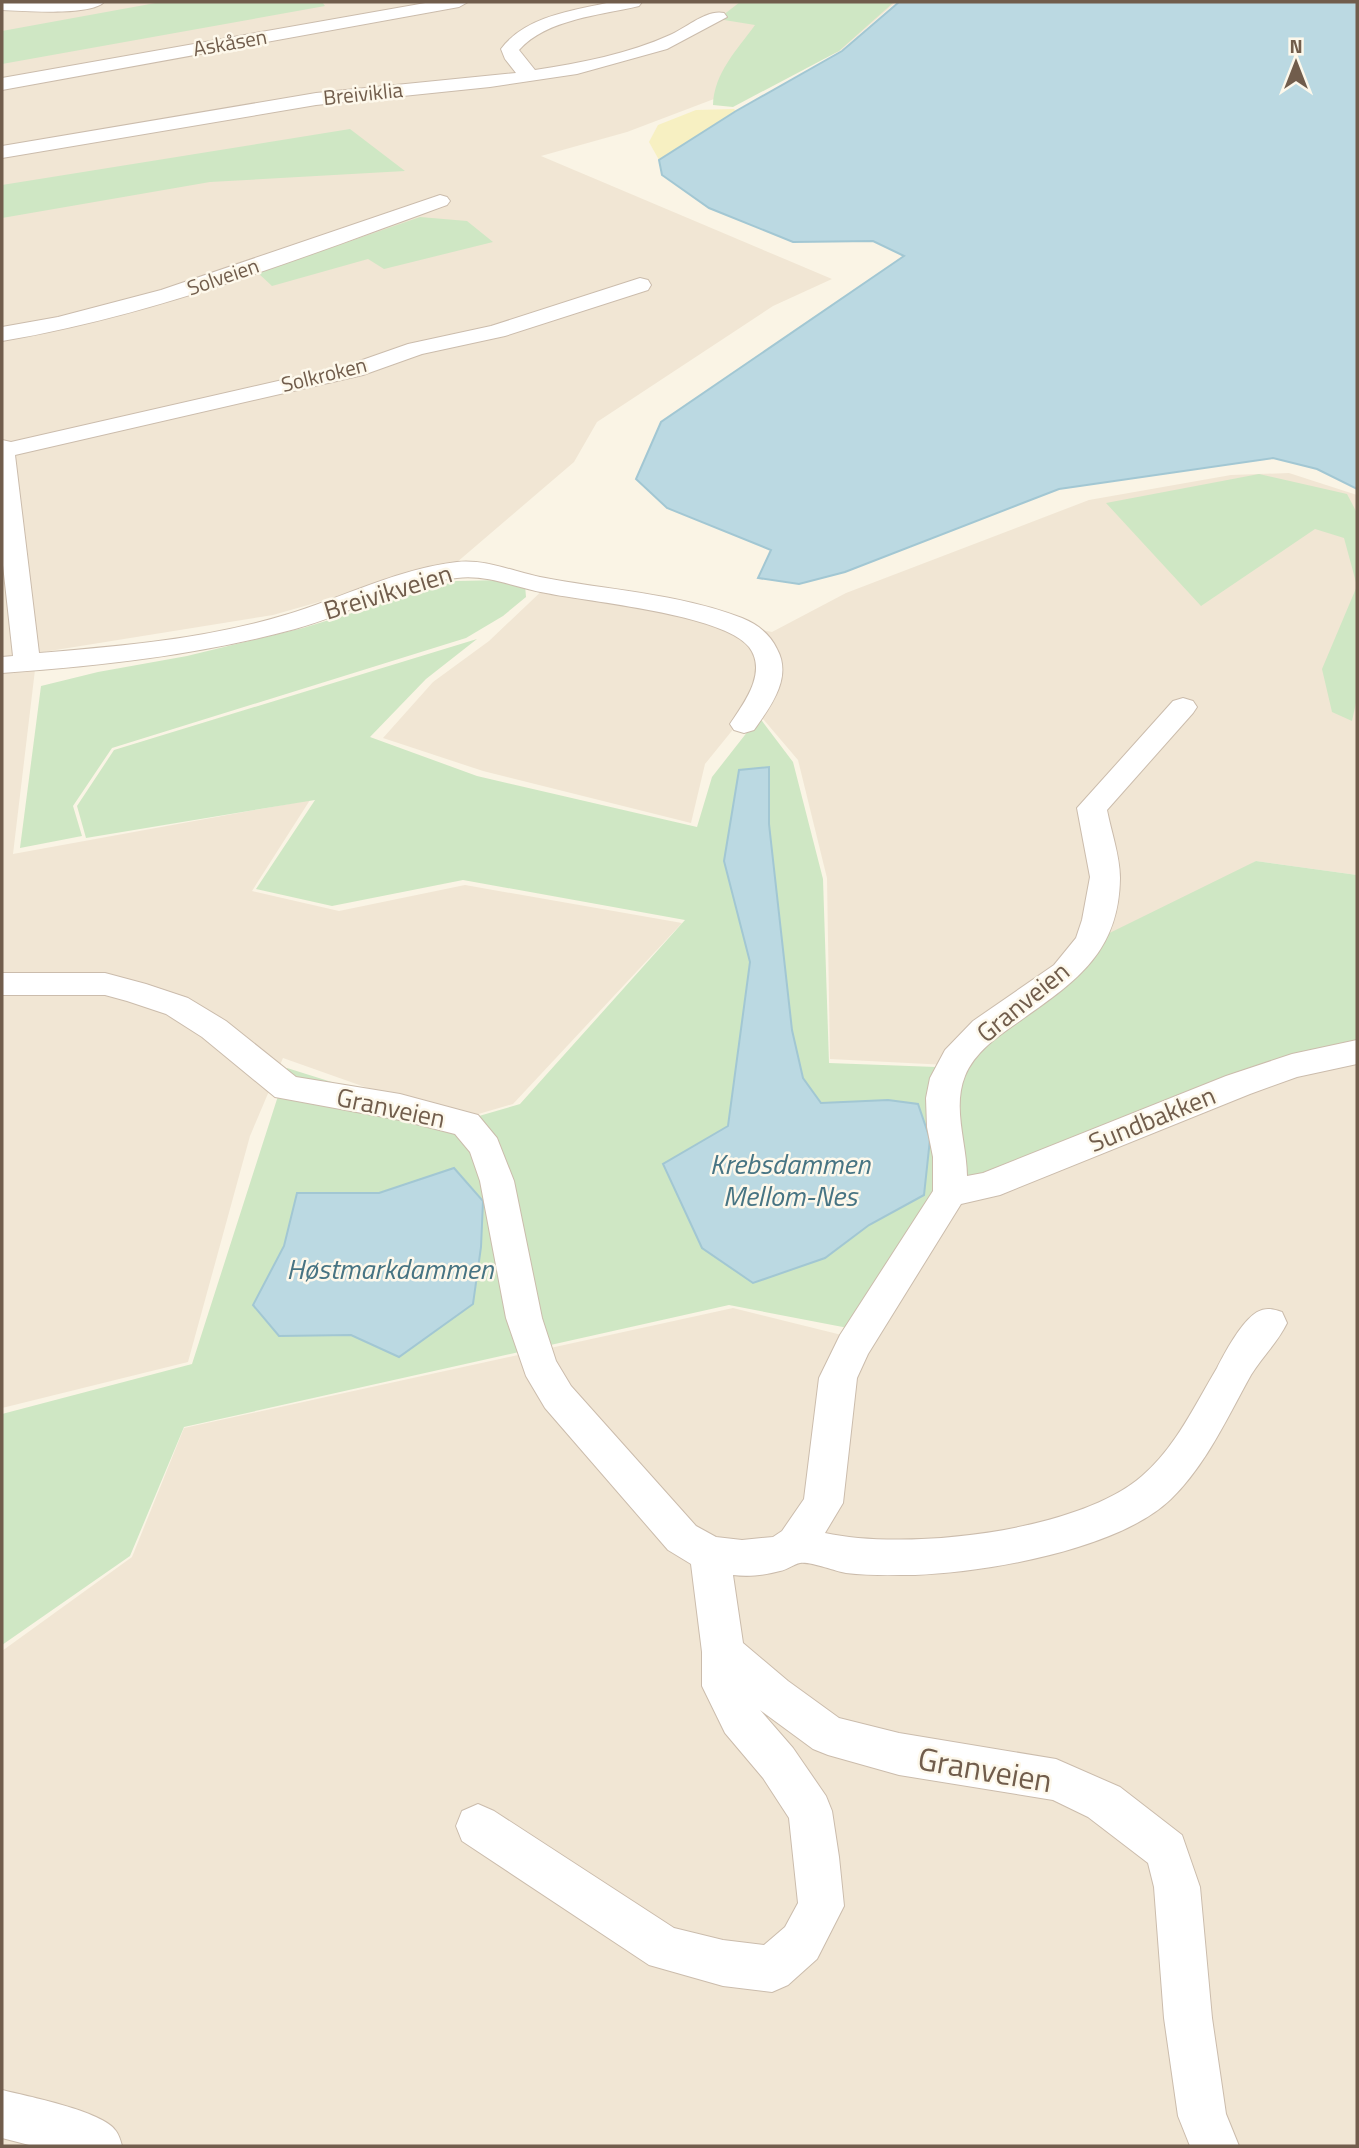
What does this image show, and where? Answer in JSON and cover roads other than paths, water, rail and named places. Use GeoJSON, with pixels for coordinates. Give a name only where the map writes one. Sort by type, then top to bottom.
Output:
{"type":"FeatureCollection","features":[{"type":"Feature","properties":{"kind":"street"},"geometry":{"type":"LineString","coordinates":[[2,5],[48,6],[95,2]]}},
{"type":"Feature","properties":{"kind":"street","name":"Askåsen"},"geometry":{"type":"LineString","coordinates":[[2,83],[459,2]]}},
{"type":"Feature","properties":{"kind":"street"},"geometry":{"type":"LineString","coordinates":[[530,76],[514,59],[510,50],[520,37],[539,28],[632,2]]}},
{"type":"Feature","properties":{"kind":"street","name":"Breiviklia"},"geometry":{"type":"LineString","coordinates":[[2,152],[77,142],[314,99],[377,91],[477,84],[530,76],[615,59],[661,45],[718,17]]}},
{"type":"Feature","properties":{"kind":"street","name":"Solveien"},"geometry":{"type":"LineString","coordinates":[[2,334],[119,311],[195,288],[440,201]]}},
{"type":"Feature","properties":{"kind":"street","name":"Solkroken"},"geometry":{"type":"LineString","coordinates":[[15,664],[3,449],[355,370],[416,349],[497,331],[640,285]]}},
{"type":"Feature","properties":{"kind":"street","name":"Breivikveien"},"geometry":{"type":"LineString","coordinates":[[15,664],[105,656],[240,635],[294,621],[426,576],[476,569],[536,584],[676,610],[730,623],[755,637],[765,650],[770,669],[764,695],[744,724]]}},
{"type":"Feature","properties":{"kind":"street","name":"Granveien"},"geometry":{"type":"LineString","coordinates":[[950,1193],[950,1157],[944,1117],[947,1078],[957,1058],[985,1029],[1065,973],[1090,942],[1098,920],[1105,877],[1091,808],[1183,707]]}},
{"type":"Feature","properties":{"kind":"street","name":"Granveien"},"geometry":{"type":"LineString","coordinates":[[2,984],[105,984],[135,992],[177,1006],[214,1029],[287,1088],[400,1107],[466,1124],[485,1147],[497,1181],[524,1318],[539,1365],[558,1397],[682,1538],[710,1554],[742,1558],[779,1555],[796,1544]]}},
{"type":"Feature","properties":{"kind":"street","name":"Sundbakken"},"geometry":{"type":"LineString","coordinates":[[950,1193],[988,1186],[1281,1069],[1357,1052]]}},
{"type":"Feature","properties":{"kind":"street"},"geometry":{"type":"LineString","coordinates":[[950,1193],[853,1346],[838,1378],[823,1503],[796,1544],[854,1556],[928,1555],[1008,1548],[1105,1520],[1154,1490],[1196,1439],[1244,1355],[1269,1323]]}},
{"type":"Feature","properties":{"kind":"street"},"geometry":{"type":"LineString","coordinates":[[478,1826],[665,1949],[723,1963],[772,1969],[801,1943],[821,1906],[810,1811],[778,1763],[740,1719],[723,1686],[723,1652],[710,1554]]}},
{"type":"Feature","properties":{"kind":"street","name":"Granveien"},"geometry":{"type":"LineString","coordinates":[[723,1652],[773,1695],[828,1735],[899,1754],[1056,1780],[1104,1802],[1166,1850],[1177,1887],[1188,2018],[1202,2116],[1215,2146]]}},
{"type":"Feature","properties":{"kind":"street"},"geometry":{"type":"LineString","coordinates":[[3,2117],[72,2132],[98,2146]]}},
{"type":"Feature","properties":{"kind":"water"},"geometry":{"type":"Polygon","coordinates":[[[899,2],[1357,2],[1357,489],[1317,469],[1273,458],[1059,489],[845,572],[799,584],[758,578],[771,550],[667,508],[636,479],[661,422],[904,256],[873,241],[793,242],[709,208],[662,175],[659,160],[736,111],[842,51],[899,2]]]}},
{"type":"Feature","properties":{"kind":"water","name":"Krebsdammen Mellom-Nes"},"geometry":{"type":"Polygon","coordinates":[[[769,767],[769,824],[792,1030],[803,1078],[821,1103],[888,1100],[918,1104],[930,1139],[924,1195],[869,1225],[825,1258],[753,1283],[702,1248],[663,1164],[728,1126],[750,962],[724,861],[739,770],[769,767]]]}},
{"type":"Feature","properties":{"kind":"water","name":"Høstmarkdammen"},"geometry":{"type":"Polygon","coordinates":[[[454,1168],[483,1201],[481,1247],[473,1304],[399,1357],[351,1335],[279,1336],[253,1305],[284,1246],[297,1193],[379,1193],[454,1168]]]}}]}
